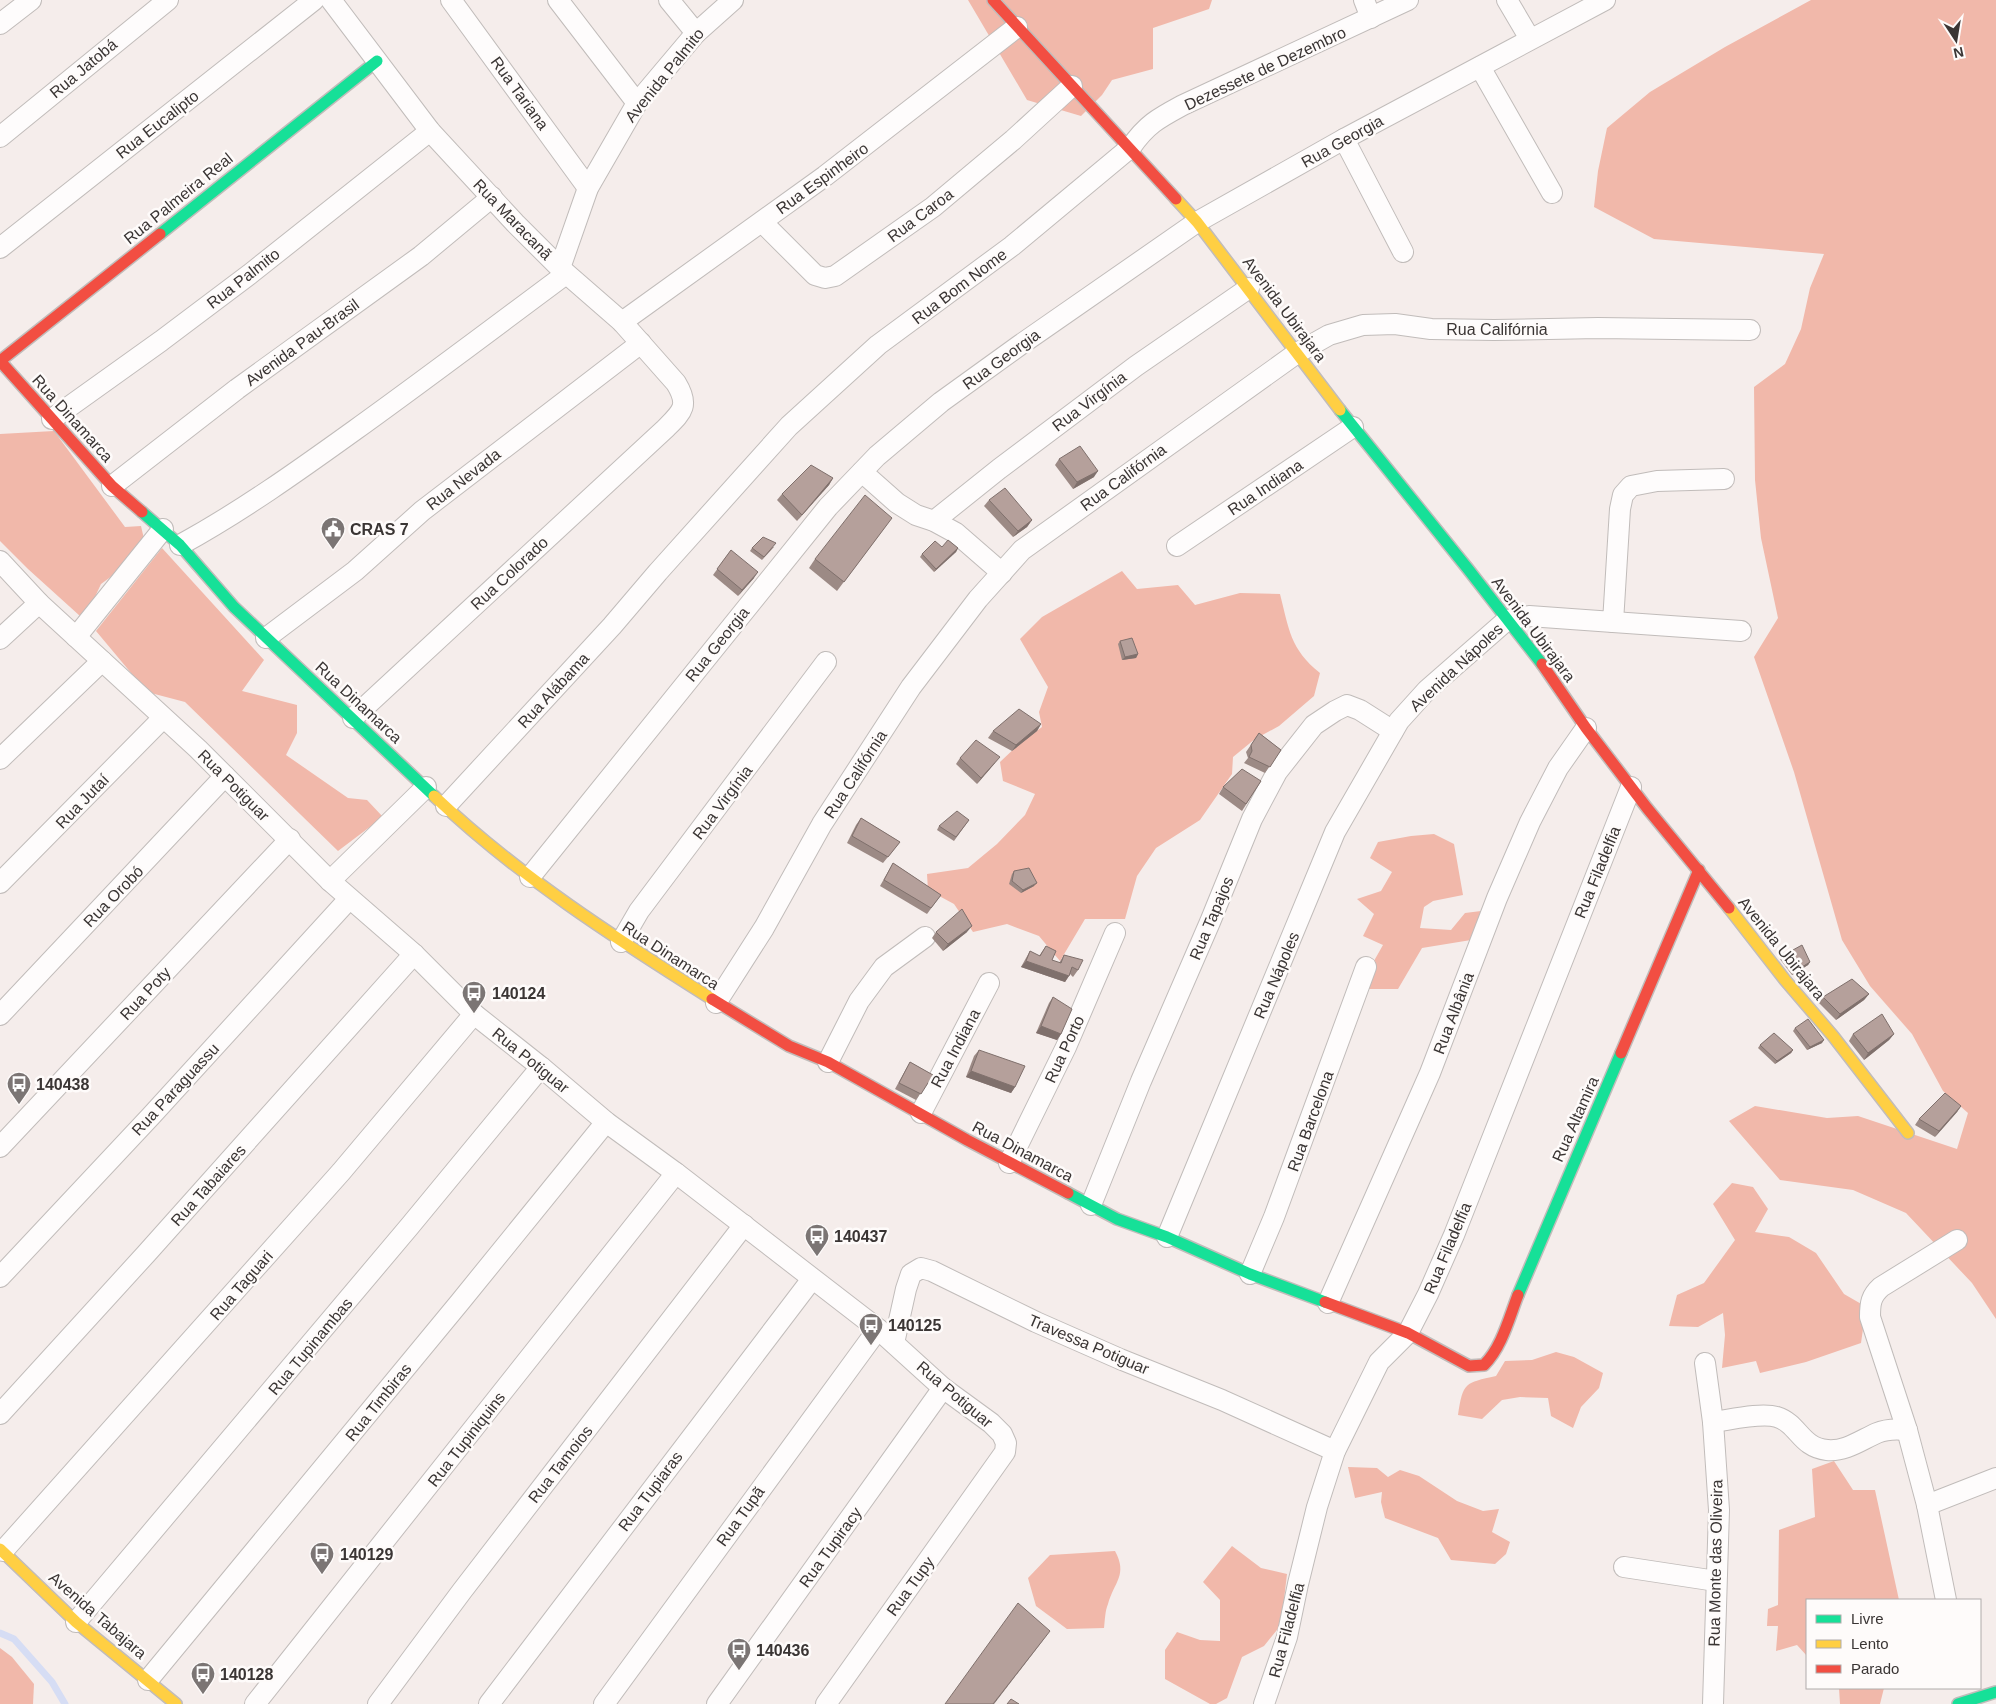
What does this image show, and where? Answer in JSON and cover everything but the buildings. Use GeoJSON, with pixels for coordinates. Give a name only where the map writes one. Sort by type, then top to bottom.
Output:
{"type":"FeatureCollection","features":[{"type":"Feature","properties":{"kind":"street"},"geometry":{"type":"LineString","coordinates":[[0,24],[31,0]]}},
{"type":"Feature","properties":{"kind":"street","name":"Rua Jatobá"},"geometry":{"type":"LineString","coordinates":[[0,137],[168,0]]}},
{"type":"Feature","properties":{"kind":"street","name":"Rua Eucalipto"},"geometry":{"type":"LineString","coordinates":[[0,248],[314,0]]}},
{"type":"Feature","properties":{"kind":"street","name":"Rua Maracanã"},"geometry":{"type":"LineString","coordinates":[[331,0],[430,131],[563,271],[622,322],[676,383],[682,393],[684,403],[681,412],[665,429]]}},
{"type":"Feature","properties":{"kind":"street","name":"Rua Tariana"},"geometry":{"type":"LineString","coordinates":[[451,0],[588,188]]}},
{"type":"Feature","properties":{"kind":"street"},"geometry":{"type":"LineString","coordinates":[[558,0],[638,103]]}},
{"type":"Feature","properties":{"kind":"street"},"geometry":{"type":"LineString","coordinates":[[669,0],[696,33]]}},
{"type":"Feature","properties":{"kind":"street","name":"Avenida Palmito"},"geometry":{"type":"LineString","coordinates":[[563,271],[588,188],[638,103],[696,33],[733,0]]}},
{"type":"Feature","properties":{"kind":"street","name":"Avenida Ubirajara"},"geometry":{"type":"LineString","coordinates":[[994,0],[1198,222],[1353,427],[1468,569],[1546,670],[1586,728],[1631,786],[1785,980],[1833,1036],[1908,1133]]}},
{"type":"Feature","properties":{"kind":"street","name":"Dezessete de Dezembro"},"geometry":{"type":"LineString","coordinates":[[1131,147],[1153,122],[1368,9],[1408,0]]}},
{"type":"Feature","properties":{"kind":"street"},"geometry":{"type":"LineString","coordinates":[[1507,0],[1530,39]]}},
{"type":"Feature","properties":{"kind":"street","name":"Rua Georgia"},"geometry":{"type":"LineString","coordinates":[[530,877],[822,515],[877,456],[941,402],[1198,222],[1344,139],[1605,0]]}},
{"type":"Feature","properties":{"kind":"street","name":"Rua Espinheiro"},"geometry":{"type":"LineString","coordinates":[[622,322],[885,131],[1017,27]]}},
{"type":"Feature","properties":{"kind":"street","name":"Rua Palmeira Real"},"geometry":{"type":"LineString","coordinates":[[0,361],[377,61]]}},
{"type":"Feature","properties":{"kind":"street"},"geometry":{"type":"LineString","coordinates":[[1480,67],[1552,193]]}},
{"type":"Feature","properties":{"kind":"street","name":"Rua Caroa"},"geometry":{"type":"LineString","coordinates":[[762,222],[815,275],[825,278],[835,276],[934,207],[1013,140],[1072,86]]}},
{"type":"Feature","properties":{"kind":"street","name":"Rua Palmito"},"geometry":{"type":"LineString","coordinates":[[52,420],[236,285],[430,131]]}},
{"type":"Feature","properties":{"kind":"street"},"geometry":{"type":"LineString","coordinates":[[1344,139],[1403,252]]}},
{"type":"Feature","properties":{"kind":"street","name":"Rua Bom Nome"},"geometry":{"type":"LineString","coordinates":[[658,572],[789,426],[878,345],[998,257],[1131,147]]}},
{"type":"Feature","properties":{"kind":"street","name":"Avenida Pau-Brasil"},"geometry":{"type":"LineString","coordinates":[[112,486],[237,389],[421,256],[492,197]]}},
{"type":"Feature","properties":{"kind":"street"},"geometry":{"type":"LineString","coordinates":[[180,544],[218,524],[285,480],[412,389],[563,271]]}},
{"type":"Feature","properties":{"kind":"street","name":"Rua Virgínia"},"geometry":{"type":"LineString","coordinates":[[934,521],[999,469],[1136,366],[1249,288]]}},
{"type":"Feature","properties":{"kind":"street","name":"Rua Califórnia"},"geometry":{"type":"LineString","coordinates":[[716,1003],[764,928],[822,824],[911,687],[978,598],[1022,550],[1297,353],[1329,335],[1363,325],[1396,324],[1432,328],[1494,330],[1598,328],[1750,330]]}},
{"type":"Feature","properties":{"kind":"street","name":"Rua Nevada"},"geometry":{"type":"LineString","coordinates":[[266,638],[354,571],[422,511],[640,343]]}},
{"type":"Feature","properties":{"kind":"street","name":"Rua Dinamarca"},"geometry":{"type":"LineString","coordinates":[[0,361],[112,486],[180,544],[228,600],[266,638],[353,718],[460,821],[530,877],[621,942],[716,1003],[789,1046],[828,1062],[1009,1163],[1117,1219],[1167,1237],[1250,1274],[1408,1333],[1469,1366]]}},
{"type":"Feature","properties":{"kind":"street","name":"Rua Indiana"},"geometry":{"type":"LineString","coordinates":[[1177,546],[1353,427]]}},
{"type":"Feature","properties":{"kind":"street","name":"Rua Colorado"},"geometry":{"type":"LineString","coordinates":[[353,718],[665,429]]}},
{"type":"Feature","properties":{"kind":"street"},"geometry":{"type":"LineString","coordinates":[[862,472],[897,503],[916,515],[934,521],[970,544],[1002,572]]}},
{"type":"Feature","properties":{"kind":"street"},"geometry":{"type":"LineString","coordinates":[[1612,622],[1620,509],[1623,495],[1631,486],[1657,481],[1724,479]]}},
{"type":"Feature","properties":{"kind":"street"},"geometry":{"type":"LineString","coordinates":[[76,637],[163,529]]}},
{"type":"Feature","properties":{"kind":"street","name":"Rua Potiguar"},"geometry":{"type":"LineString","coordinates":[[0,561],[39,603],[198,749],[330,881],[414,954],[474,1014],[606,1122],[676,1173],[878,1329],[943,1388],[991,1423],[1002,1434],[1006,1444],[1006,1452],[995,1468]]}},
{"type":"Feature","properties":{"kind":"street","name":"Rua Alábama"},"geometry":{"type":"LineString","coordinates":[[446,806],[612,626],[658,572]]}},
{"type":"Feature","properties":{"kind":"street"},"geometry":{"type":"LineString","coordinates":[[0,639],[39,603]]}},
{"type":"Feature","properties":{"kind":"street","name":"Avenida Nápoles"},"geometry":{"type":"LineString","coordinates":[[1396,726],[1428,690],[1507,620],[1529,616],[1741,631]]}},
{"type":"Feature","properties":{"kind":"street"},"geometry":{"type":"LineString","coordinates":[[0,759],[102,661]]}},
{"type":"Feature","properties":{"kind":"street","name":"Rua Virgínia"},"geometry":{"type":"LineString","coordinates":[[621,942],[639,911],[826,662]]}},
{"type":"Feature","properties":{"kind":"street","name":"Rua Tapajos"},"geometry":{"type":"LineString","coordinates":[[1091,1205],[1252,820],[1277,772],[1314,725],[1334,711],[1347,706],[1396,726]]}},
{"type":"Feature","properties":{"kind":"street","name":"Rua Jutaí"},"geometry":{"type":"LineString","coordinates":[[0,883],[163,718]]}},
{"type":"Feature","properties":{"kind":"street","name":"Rua Nápoles"},"geometry":{"type":"LineString","coordinates":[[1167,1237],[1335,832],[1396,726]]}},
{"type":"Feature","properties":{"kind":"street","name":"Rua Albânia"},"geometry":{"type":"LineString","coordinates":[[1328,1303],[1430,1073],[1497,898],[1530,822],[1558,768],[1586,728]]}},
{"type":"Feature","properties":{"kind":"street","name":"Rua Orobó"},"geometry":{"type":"LineString","coordinates":[[0,1015],[225,776]]}},
{"type":"Feature","properties":{"kind":"street","name":"Rua Filadelfia"},"geometry":{"type":"LineString","coordinates":[[1264,1704],[1287,1637],[1317,1507],[1335,1451],[1379,1362],[1408,1333],[1428,1294],[1454,1235],[1631,786]]}},
{"type":"Feature","properties":{"kind":"street"},"geometry":{"type":"LineString","coordinates":[[330,881],[426,787]]}},
{"type":"Feature","properties":{"kind":"street","name":"Rua Poty"},"geometry":{"type":"LineString","coordinates":[[0,1147],[290,839]]}},
{"type":"Feature","properties":{"kind":"street","name":"Rua Altamira"},"geometry":{"type":"LineString","coordinates":[[1469,1366],[1484,1365],[1500,1338],[1699,870]]}},
{"type":"Feature","properties":{"kind":"street","name":"Rua Paraguassu"},"geometry":{"type":"LineString","coordinates":[[0,1277],[158,1109],[349,899]]}},
{"type":"Feature","properties":{"kind":"street","name":"Rua Porto"},"geometry":{"type":"LineString","coordinates":[[1009,1163],[1066,1047],[1115,933]]}},
{"type":"Feature","properties":{"kind":"street"},"geometry":{"type":"LineString","coordinates":[[828,1062],[859,1001],[884,967],[924,937]]}},
{"type":"Feature","properties":{"kind":"street","name":"Rua Tabaiares"},"geometry":{"type":"LineString","coordinates":[[0,1414],[414,954]]}},
{"type":"Feature","properties":{"kind":"street","name":"Rua Barcelona"},"geometry":{"type":"LineString","coordinates":[[1250,1274],[1277,1208],[1366,967]]}},
{"type":"Feature","properties":{"kind":"street","name":"Rua Indiana"},"geometry":{"type":"LineString","coordinates":[[921,1113],[990,983]]}},
{"type":"Feature","properties":{"kind":"street","name":"Rua Taguari"},"geometry":{"type":"LineString","coordinates":[[2,1550],[340,1172],[474,1014]]}},
{"type":"Feature","properties":{"kind":"street","name":"Rua Tupinambas"},"geometry":{"type":"LineString","coordinates":[[76,1622],[390,1250],[541,1067]]}},
{"type":"Feature","properties":{"kind":"street","name":"Rua Timbiras"},"geometry":{"type":"LineString","coordinates":[[148,1680],[454,1310],[606,1122]]}},
{"type":"Feature","properties":{"kind":"street","name":"Rua Tupiniquins"},"geometry":{"type":"LineString","coordinates":[[255,1704],[676,1173]]}},
{"type":"Feature","properties":{"kind":"street","name":"Rua Tamoios"},"geometry":{"type":"LineString","coordinates":[[378,1704],[462,1591],[744,1226]]}},
{"type":"Feature","properties":{"kind":"street"},"geometry":{"type":"LineString","coordinates":[[1946,1599],[1927,1505],[1907,1430],[1870,1316],[1870,1305],[1872,1294],[1881,1286],[1957,1240]]}},
{"type":"Feature","properties":{"kind":"street","name":"Travessa Potiguar"},"geometry":{"type":"LineString","coordinates":[[894,1342],[911,1274],[921,1268],[932,1271],[1036,1322],[1120,1359],[1222,1400],[1335,1451]]}},
{"type":"Feature","properties":{"kind":"street","name":"Rua Tupiaras"},"geometry":{"type":"LineString","coordinates":[[489,1704],[812,1279]]}},
{"type":"Feature","properties":{"kind":"street","name":"Rua Tupã"},"geometry":{"type":"LineString","coordinates":[[604,1704],[878,1329]]}},
{"type":"Feature","properties":{"kind":"street","name":"Rua Monte das Oliveira"},"geometry":{"type":"LineString","coordinates":[[1705,1363],[1713,1422],[1719,1510],[1713,1704]]}},
{"type":"Feature","properties":{"kind":"street","name":"Rua Tupiracy"},"geometry":{"type":"LineString","coordinates":[[717,1704],[943,1388]]}},
{"type":"Feature","properties":{"kind":"street"},"geometry":{"type":"LineString","coordinates":[[1713,1422],[1764,1416],[1777,1417],[1792,1426],[1807,1444],[1828,1450],[1855,1444],[1879,1432],[1907,1430]]}},
{"type":"Feature","properties":{"kind":"street","name":"Rua Tupy"},"geometry":{"type":"LineString","coordinates":[[826,1704],[995,1468]]}},
{"type":"Feature","properties":{"kind":"street"},"geometry":{"type":"LineString","coordinates":[[1927,1505],[1996,1478]]}},
{"type":"Feature","properties":{"kind":"street","name":"Avenida Tabajara"},"geometry":{"type":"LineString","coordinates":[[2,1550],[76,1622],[176,1704]]}},
{"type":"Feature","properties":{"kind":"street"},"geometry":{"type":"LineString","coordinates":[[1624,1567],[1716,1581]]}},
{"type":"Feature","properties":{"kind":"street"},"geometry":{"type":"LineString","coordinates":[[1962,1698],[1996,1692]]}},
{"type":"Feature","properties":{"kind":"shaded area"},"geometry":{"type":"Polygon","coordinates":[[[968,0],[1212,0],[1209,9],[1153,28],[1153,69],[1112,80],[1102,95],[1081,116],[1027,100],[968,0]]]}},
{"type":"Feature","properties":{"kind":"shaded area"},"geometry":{"type":"Polygon","coordinates":[[[1811,0],[1996,0],[1996,1319],[1972,1283],[1906,1213],[1853,1190],[1780,1180],[1729,1121],[1755,1106],[1827,1118],[1858,1116],[1957,1149],[1968,1113],[1943,1091],[1912,1034],[1870,986],[1842,940],[1794,772],[1754,657],[1778,618],[1761,538],[1755,480],[1754,387],[1785,364],[1801,329],[1810,288],[1824,254],[1654,239],[1594,207],[1598,171],[1607,128],[1650,92],[1725,47],[1811,0]]]}},
{"type":"Feature","properties":{"kind":"shaded area"},"geometry":{"type":"Polygon","coordinates":[[[54,431],[125,527],[141,526],[144,539],[116,573],[101,584],[94,599],[80,616],[0,541],[0,434],[54,431]]]}},
{"type":"Feature","properties":{"kind":"shaded area"},"geometry":{"type":"Polygon","coordinates":[[[162,548],[264,660],[242,691],[297,705],[297,733],[286,755],[348,798],[367,800],[383,817],[338,851],[185,702],[147,692],[96,631],[162,548]]]}},
{"type":"Feature","properties":{"kind":"shaded area"},"geometry":{"type":"Polygon","coordinates":[[[1122,571],[1137,589],[1178,585],[1195,605],[1240,593],[1280,594],[1292,638],[1302,655],[1320,673],[1314,696],[1279,726],[1255,739],[1233,757],[1232,774],[1200,820],[1156,848],[1137,876],[1125,919],[1085,919],[1060,961],[1039,936],[1007,924],[973,932],[954,904],[928,890],[927,874],[968,868],[997,844],[1025,815],[1035,794],[1003,781],[1000,762],[1020,743],[1042,727],[1039,712],[1048,687],[1020,639],[1042,617],[1122,571]]]}},
{"type":"Feature","properties":{"kind":"shaded area"},"geometry":{"type":"Polygon","coordinates":[[[1434,834],[1454,844],[1463,895],[1433,901],[1424,907],[1420,928],[1451,930],[1465,913],[1481,911],[1471,940],[1422,948],[1398,989],[1358,989],[1383,945],[1363,936],[1374,914],[1357,899],[1381,891],[1392,872],[1370,858],[1378,842],[1434,834]]]}},
{"type":"Feature","properties":{"kind":"shaded area"},"geometry":{"type":"Polygon","coordinates":[[[1732,1183],[1753,1187],[1768,1209],[1755,1232],[1789,1237],[1816,1253],[1844,1294],[1863,1305],[1864,1322],[1861,1343],[1806,1362],[1760,1373],[1756,1361],[1722,1368],[1725,1335],[1723,1313],[1698,1327],[1669,1326],[1677,1295],[1704,1283],[1735,1240],[1713,1204],[1732,1183]]]}},
{"type":"Feature","properties":{"kind":"shaded area"},"geometry":{"type":"Polygon","coordinates":[[[1556,1352],[1574,1357],[1603,1373],[1599,1388],[1581,1407],[1573,1428],[1551,1416],[1548,1398],[1520,1397],[1502,1400],[1482,1419],[1458,1415],[1462,1396],[1467,1386],[1478,1380],[1496,1376],[1505,1361],[1532,1360],[1556,1352]]]}},
{"type":"Feature","properties":{"kind":"shaded area"},"geometry":{"type":"Polygon","coordinates":[[[1834,1461],[1853,1490],[1875,1490],[1899,1599],[1806,1599],[1806,1655],[1797,1645],[1776,1651],[1778,1626],[1767,1626],[1768,1609],[1778,1605],[1779,1530],[1815,1517],[1812,1469],[1834,1461]]]}},
{"type":"Feature","properties":{"kind":"shaded area"},"geometry":{"type":"Polygon","coordinates":[[[1348,1467],[1377,1468],[1388,1477],[1400,1470],[1419,1476],[1457,1501],[1483,1511],[1499,1509],[1492,1532],[1510,1542],[1506,1554],[1495,1564],[1451,1560],[1438,1538],[1385,1518],[1381,1502],[1382,1492],[1355,1498],[1348,1467]]]}},
{"type":"Feature","properties":{"kind":"shaded area"},"geometry":{"type":"Polygon","coordinates":[[[1232,1546],[1261,1568],[1287,1574],[1281,1625],[1264,1646],[1242,1657],[1227,1698],[1216,1704],[1210,1704],[1165,1679],[1165,1650],[1177,1632],[1200,1640],[1220,1641],[1220,1600],[1203,1582],[1232,1546]]]}},
{"type":"Feature","properties":{"kind":"shaded area"},"geometry":{"type":"Polygon","coordinates":[[[1115,1551],[1119,1559],[1120,1573],[1107,1607],[1104,1628],[1067,1629],[1036,1606],[1028,1578],[1050,1555],[1115,1551]]]}},
{"type":"Feature","properties":{"kind":"shaded area"},"geometry":{"type":"Polygon","coordinates":[[[0,1648],[12,1657],[34,1684],[33,1704],[0,1704],[0,1648]]]}},
{"type":"Feature","properties":{"kind":"shaded area"},"geometry":{"type":"Polygon","coordinates":[[[1839,1689],[1884,1689],[1880,1704],[1840,1704],[1839,1689]]]}},
{"type":"Feature","properties":{"kind":"waterway"},"geometry":{"type":"LineString","coordinates":[[0,1633],[14,1639],[52,1682],[65,1704]]}},
{"type":"Feature","properties":{"kind":"traffic: fast"},"geometry":{"type":"LineString","coordinates":[[160,234],[377,61]]}},
{"type":"Feature","properties":{"kind":"traffic: fast"},"geometry":{"type":"LineString","coordinates":[[1340,410],[1542,664]]}},
{"type":"Feature","properties":{"kind":"traffic: fast"},"geometry":{"type":"LineString","coordinates":[[142,512],[180,545],[234,607],[434,796]]}},
{"type":"Feature","properties":{"kind":"traffic: fast"},"geometry":{"type":"LineString","coordinates":[[1518,1295],[1621,1053]]}},
{"type":"Feature","properties":{"kind":"traffic: fast"},"geometry":{"type":"LineString","coordinates":[[1068,1193],[1117,1219],[1167,1237],[1250,1274],[1325,1302]]}},
{"type":"Feature","properties":{"kind":"traffic: fast"},"geometry":{"type":"LineString","coordinates":[[1958,1704],[1996,1692]]}},
{"type":"Feature","properties":{"kind":"traffic: slow"},"geometry":{"type":"LineString","coordinates":[[1176,199],[1197,222],[1340,410]]}},
{"type":"Feature","properties":{"kind":"traffic: slow"},"geometry":{"type":"LineString","coordinates":[[434,796],[466,825],[533,879],[603,929],[712,999]]}},
{"type":"Feature","properties":{"kind":"traffic: slow"},"geometry":{"type":"LineString","coordinates":[[1729,908],[1785,980],[1833,1036],[1908,1133]]}},
{"type":"Feature","properties":{"kind":"traffic: slow"},"geometry":{"type":"LineString","coordinates":[[0,1549],[76,1622],[176,1704]]}},
{"type":"Feature","properties":{"kind":"traffic: jam"},"geometry":{"type":"LineString","coordinates":[[993,0],[1176,199]]}},
{"type":"Feature","properties":{"kind":"traffic: jam"},"geometry":{"type":"LineString","coordinates":[[142,512],[112,486],[0,361],[160,234]]}},
{"type":"Feature","properties":{"kind":"traffic: jam"},"geometry":{"type":"LineString","coordinates":[[1542,664],[1586,728],[1647,808],[1729,908]]}},
{"type":"Feature","properties":{"kind":"traffic: jam"},"geometry":{"type":"LineString","coordinates":[[1621,1053],[1699,870]]}},
{"type":"Feature","properties":{"kind":"traffic: jam"},"geometry":{"type":"LineString","coordinates":[[712,999],[789,1046],[828,1062],[967,1140],[1068,1193]]}},
{"type":"Feature","properties":{"kind":"traffic: jam"},"geometry":{"type":"LineString","coordinates":[[1325,1302],[1408,1333],[1469,1366],[1484,1365],[1496,1350],[1518,1295]]}},
{"type":"Feature","properties":{"kind":"place","name":"CRAS 7"},"geometry":{"type":"Point","coordinates":[333,550]}},
{"type":"Feature","properties":{"kind":"place","name":"140124"},"geometry":{"type":"Point","coordinates":[474,1014]}},
{"type":"Feature","properties":{"kind":"place","name":"140438"},"geometry":{"type":"Point","coordinates":[19,1105]}},
{"type":"Feature","properties":{"kind":"place","name":"140437"},"geometry":{"type":"Point","coordinates":[817,1257]}},
{"type":"Feature","properties":{"kind":"place","name":"140125"},"geometry":{"type":"Point","coordinates":[871,1346]}},
{"type":"Feature","properties":{"kind":"place","name":"140129"},"geometry":{"type":"Point","coordinates":[322,1575]}},
{"type":"Feature","properties":{"kind":"place","name":"140436"},"geometry":{"type":"Point","coordinates":[739,1671]}},
{"type":"Feature","properties":{"kind":"place","name":"140128"},"geometry":{"type":"Point","coordinates":[203,1695]}}]}
